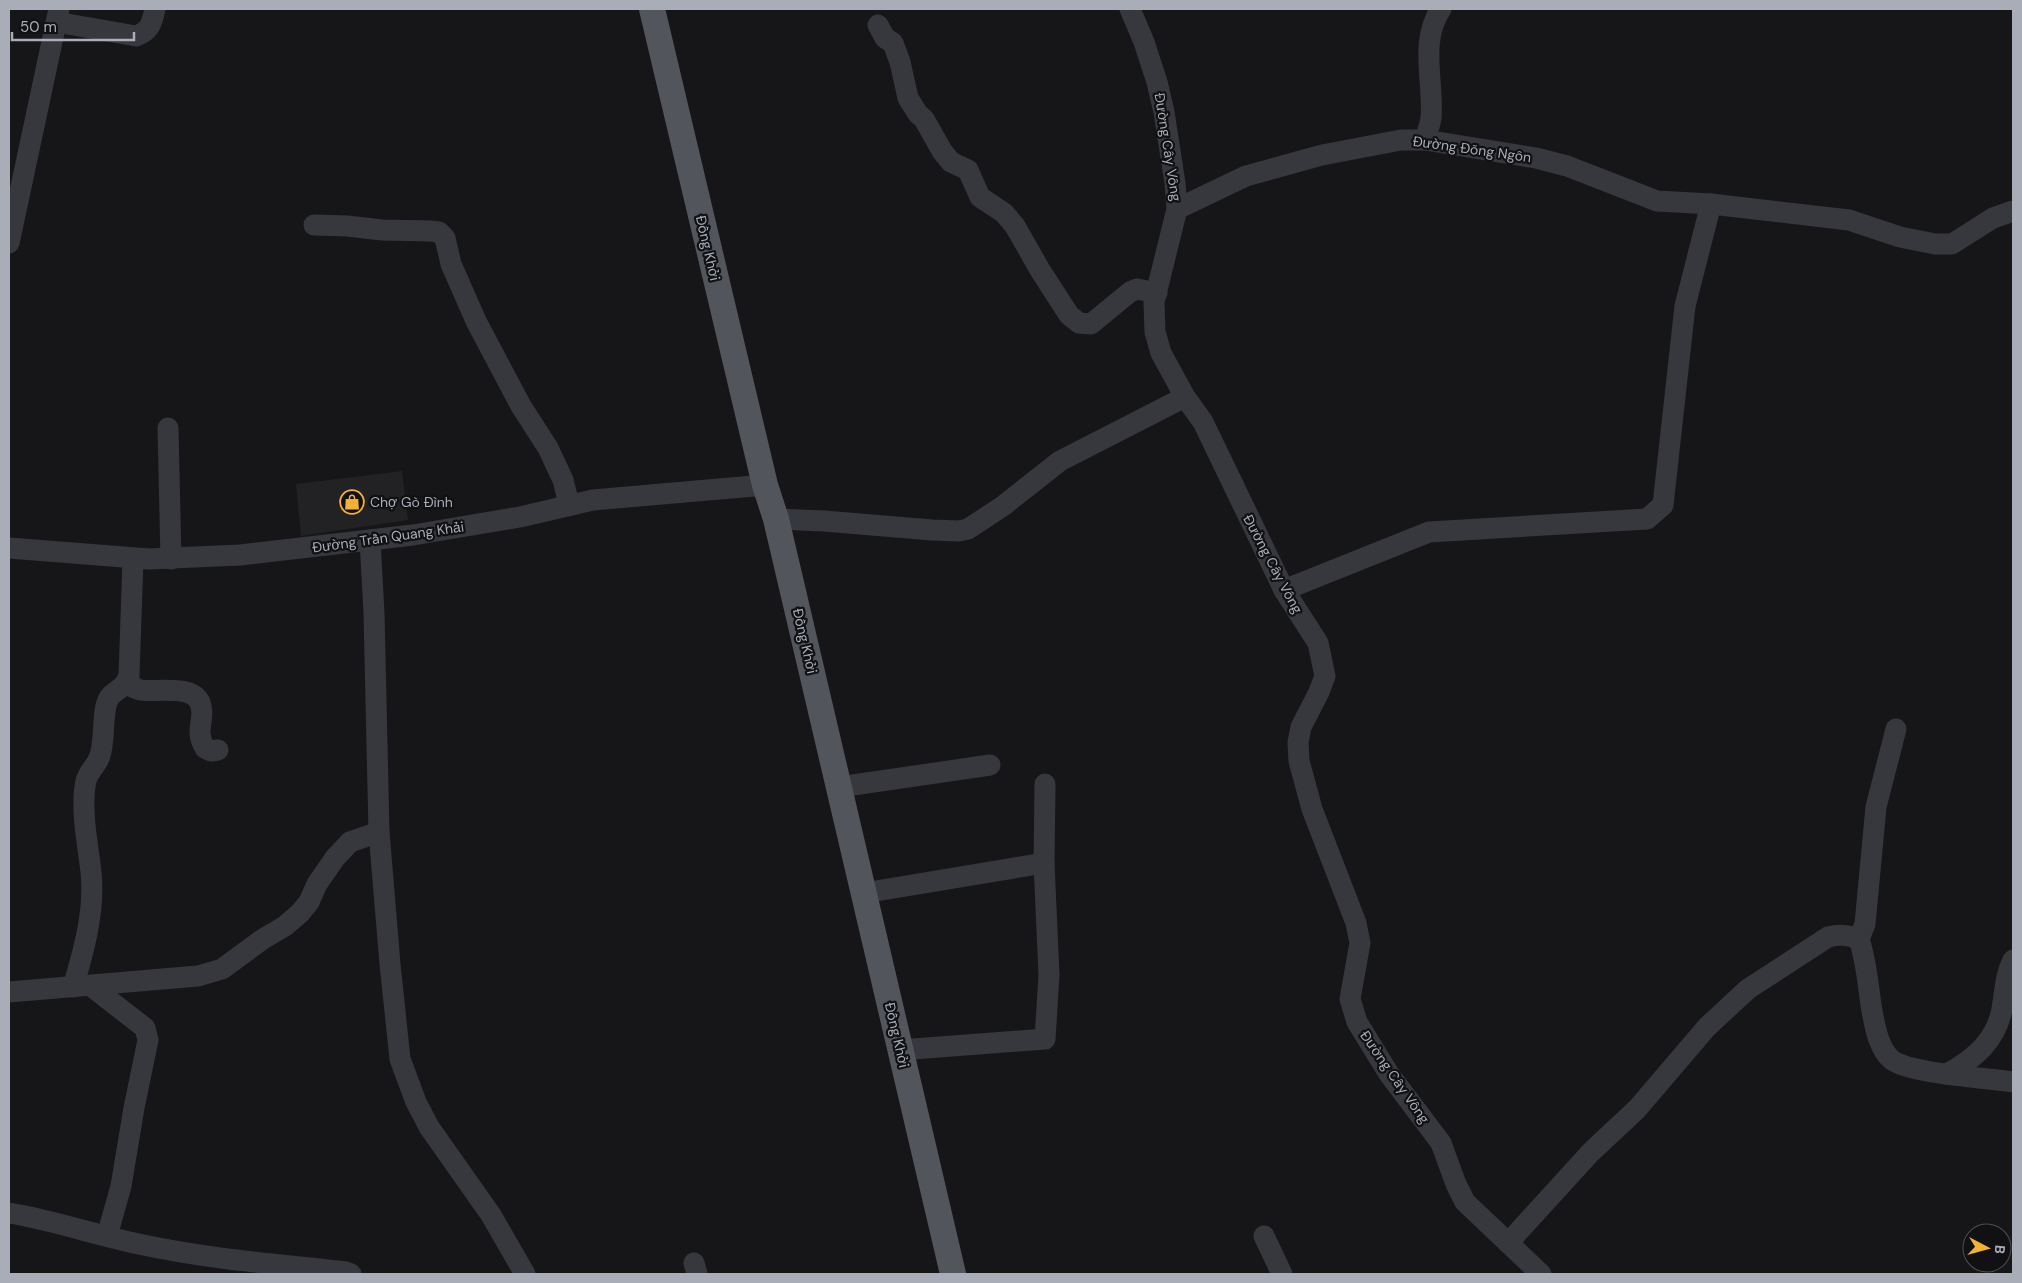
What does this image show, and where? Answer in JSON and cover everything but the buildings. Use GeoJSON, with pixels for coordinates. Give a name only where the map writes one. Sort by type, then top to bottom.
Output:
{"type":"FeatureCollection","features":[{"type":"Feature","properties":{"kind":"main road","name":"Đồng Khởi"},"geometry":{"type":"LineString","coordinates":[[652,9],[765,485],[776,519],[953,1274]]}},
{"type":"Feature","properties":{"kind":"street"},"geometry":{"type":"LineString","coordinates":[[9,243],[57,16],[136,36],[148,29],[155,9]]}},
{"type":"Feature","properties":{"kind":"street","name":"Đường Cây Vông"},"geometry":{"type":"LineString","coordinates":[[1130,9],[1144,42],[1157,82],[1164,112],[1175,183],[1177,209],[1157,292],[1153,315],[1155,332],[1161,352],[1185,397],[1203,422],[1284,590],[1318,643],[1322,659],[1324,676],[1319,692],[1301,727],[1298,742],[1299,761],[1312,809],[1356,923],[1360,943],[1350,999],[1353,1010],[1357,1022],[1389,1074],[1441,1143],[1456,1184],[1465,1202],[1541,1274]]}},
{"type":"Feature","properties":{"kind":"street"},"geometry":{"type":"LineString","coordinates":[[1425,140],[1431,120],[1428,52],[1435,18],[1441,9]]}},
{"type":"Feature","properties":{"kind":"street"},"geometry":{"type":"LineString","coordinates":[[878,25],[885,38],[893,44],[900,62],[908,98],[918,114],[924,119],[942,151],[951,162],[968,170],[980,197],[1004,213],[1015,226],[1069,315],[1079,323],[1090,324],[1110,310],[1130,292],[1144,289],[1157,292]]}},
{"type":"Feature","properties":{"kind":"street","name":"Đường Đõng Ngôn"},"geometry":{"type":"LineString","coordinates":[[1177,209],[1246,176],[1322,155],[1401,140],[1425,140],[1536,158],[1567,166],[1658,201],[1711,204],[1849,220],[1900,237],[1935,244],[1952,244],[1994,218],[2013,211]]}},
{"type":"Feature","properties":{"kind":"street"},"geometry":{"type":"LineString","coordinates":[[1284,590],[1429,532],[1647,519],[1658,510],[1663,505],[1685,306],[1711,204]]}},
{"type":"Feature","properties":{"kind":"street"},"geometry":{"type":"LineString","coordinates":[[314,225],[430,231],[439,232],[445,238],[451,264],[476,321],[521,406],[548,448],[563,480],[569,504]]}},
{"type":"Feature","properties":{"kind":"street"},"geometry":{"type":"LineString","coordinates":[[776,519],[932,530],[959,531],[968,529],[1003,506],[1060,461],[1185,397]]}},
{"type":"Feature","properties":{"kind":"street"},"geometry":{"type":"LineString","coordinates":[[168,428],[170,559]]}},
{"type":"Feature","properties":{"kind":"street","name":"Đường Trần Quang Khải"},"geometry":{"type":"LineString","coordinates":[[9,548],[133,559],[240,556],[422,534],[511,519],[569,504],[618,497],[765,485]]}},
{"type":"Feature","properties":{"kind":"street"},"geometry":{"type":"LineString","coordinates":[[370,540],[374,613],[379,832],[396,1033],[400,1059],[416,1102],[429,1127],[491,1215],[525,1274]]}},
{"type":"Feature","properties":{"kind":"street"},"geometry":{"type":"LineString","coordinates":[[82,987],[85,945],[90,919],[91,873],[86,842],[84,794],[86,780],[99,758],[110,698],[126,684],[129,676],[133,559]]}},
{"type":"Feature","properties":{"kind":"street"},"geometry":{"type":"LineString","coordinates":[[126,684],[141,690],[187,692],[195,696],[201,706],[199,731],[201,742],[205,748],[212,751],[218,750]]}},
{"type":"Feature","properties":{"kind":"street"},"geometry":{"type":"LineString","coordinates":[[1896,729],[1876,807],[1865,924],[1859,939],[1868,976],[1872,1011],[1877,1032],[1893,1061],[1911,1068],[2013,1082]]}},
{"type":"Feature","properties":{"kind":"street"},"geometry":{"type":"LineString","coordinates":[[839,787],[990,765]]}},
{"type":"Feature","properties":{"kind":"street"},"geometry":{"type":"LineString","coordinates":[[900,1050],[1045,1039],[1049,975],[1044,863],[1045,784]]}},
{"type":"Feature","properties":{"kind":"street"},"geometry":{"type":"LineString","coordinates":[[9,992],[198,976],[222,969],[263,938],[285,926],[300,913],[309,902],[317,884],[330,864],[350,842],[379,832]]}},
{"type":"Feature","properties":{"kind":"street"},"geometry":{"type":"LineString","coordinates":[[864,893],[1044,863]]}},
{"type":"Feature","properties":{"kind":"street"},"geometry":{"type":"LineString","coordinates":[[1508,1243],[1591,1152],[1656,1088],[1707,1027],[1748,989],[1828,937],[1838,934],[1859,939]]}},
{"type":"Feature","properties":{"kind":"street"},"geometry":{"type":"LineString","coordinates":[[1947,1074],[1966,1064],[1990,1040],[2002,1011],[2007,978],[2013,960]]}},
{"type":"Feature","properties":{"kind":"street"},"geometry":{"type":"LineString","coordinates":[[82,987],[146,1028],[148,1040],[121,1186],[108,1236]]}},
{"type":"Feature","properties":{"kind":"street"},"geometry":{"type":"LineString","coordinates":[[9,1213],[139,1244],[351,1274]]}},
{"type":"Feature","properties":{"kind":"street"},"geometry":{"type":"LineString","coordinates":[[1264,1236],[1282,1274]]}},
{"type":"Feature","properties":{"kind":"shaded area","name":"Chợ Gò Đình"},"geometry":{"type":"Polygon","coordinates":[[[402,471],[408,520],[301,536],[296,484],[402,471]]]}},
{"type":"Feature","properties":{"kind":"place","name":"Chợ Gò Đình"},"geometry":{"type":"Point","coordinates":[352,502]}}]}
